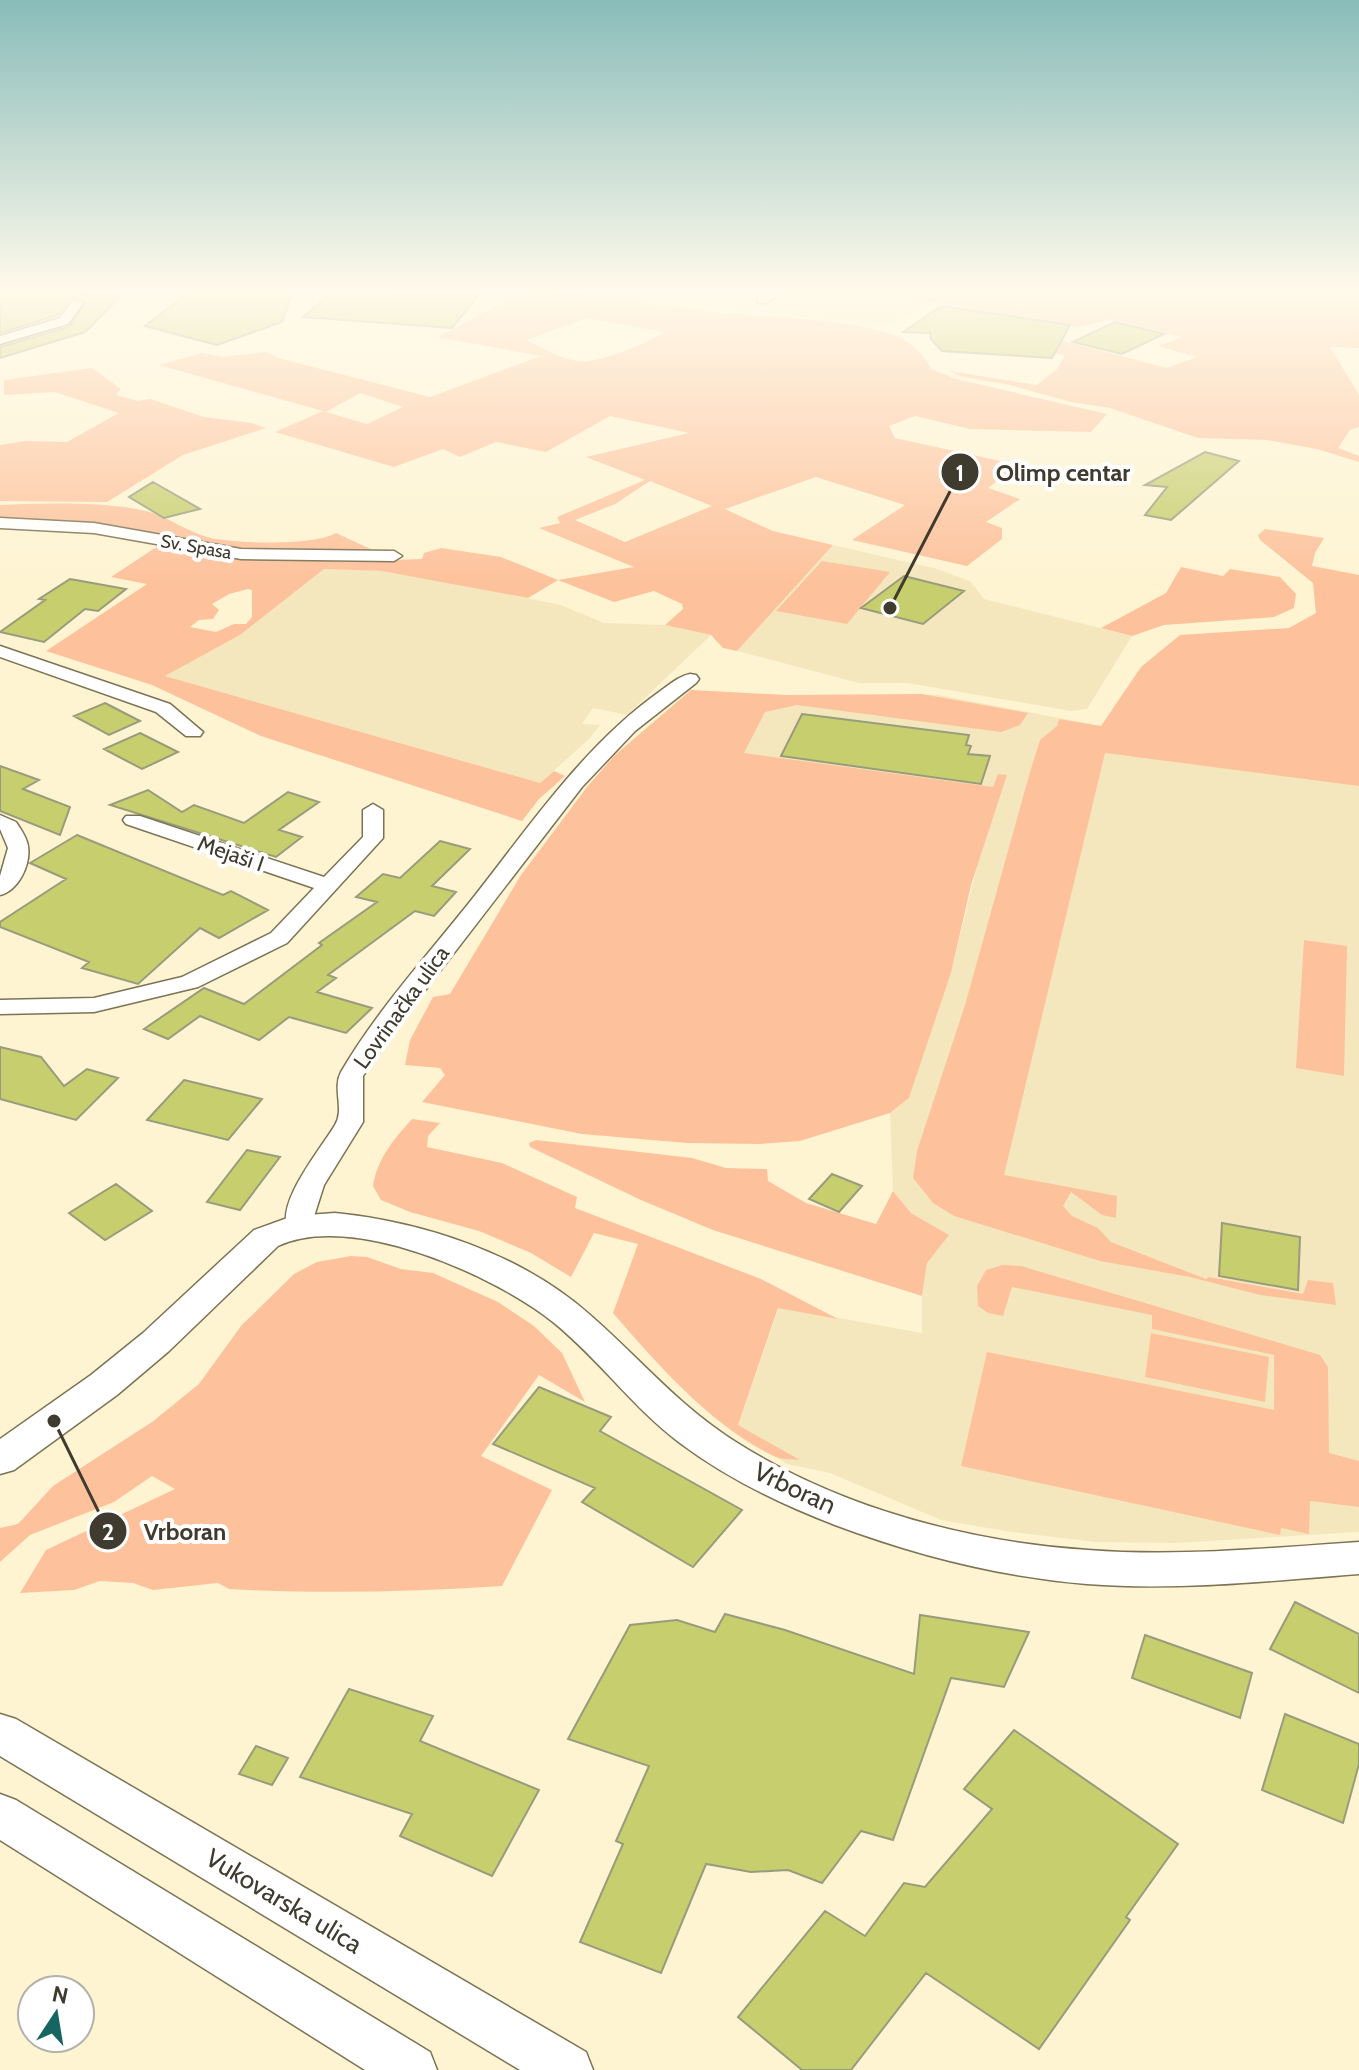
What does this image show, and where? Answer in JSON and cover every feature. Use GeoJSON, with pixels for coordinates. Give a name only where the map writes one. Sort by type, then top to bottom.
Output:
{"type":"FeatureCollection","features":[{"type":"Feature","properties":{"kind":"street","name":"Sv. Spasa"},"geometry":{"type":"LineString","coordinates":[[0,523],[94,528],[241,554],[394,556]]}},
{"type":"Feature","properties":{"kind":"street"},"geometry":{"type":"LineString","coordinates":[[0,651],[163,708],[193,732]]}},
{"type":"Feature","properties":{"kind":"street","name":"Lovrinačka ulica"},"geometry":{"type":"LineString","coordinates":[[299,1226],[299,1212],[305,1196],[350,1122],[354,1109],[349,1086],[351,1076],[419,977],[610,743],[690,679]]}},
{"type":"Feature","properties":{"kind":"street"},"geometry":{"type":"LineString","coordinates":[[0,1007],[94,1005],[190,982],[279,938],[373,838],[373,810]]}},
{"type":"Feature","properties":{"kind":"street","name":"Mejaši I"},"geometry":{"type":"LineString","coordinates":[[133,820],[329,886]]}},
{"type":"Feature","properties":{"kind":"street"},"geometry":{"type":"LineString","coordinates":[[0,821],[9,826],[18,848],[9,882],[0,889]]}},
{"type":"Feature","properties":{"kind":"street","name":"Vrboran"},"geometry":{"type":"LineString","coordinates":[[299,1226],[348,1225],[402,1236],[451,1251],[498,1273],[566,1313],[650,1397],[732,1457],[773,1482],[920,1537],[1027,1560],[1089,1567],[1155,1568],[1359,1558]]}},
{"type":"Feature","properties":{"kind":"street"},"geometry":{"type":"LineString","coordinates":[[0,1459],[104,1385],[156,1342],[266,1238],[299,1226]]}},
{"type":"Feature","properties":{"kind":"street","name":"Vukovarska ulica"},"geometry":{"type":"LineString","coordinates":[[0,1733],[568,2070]]}},
{"type":"Feature","properties":{"kind":"street"},"geometry":{"type":"LineString","coordinates":[[0,1815],[412,2070]]}},
{"type":"Feature","properties":{"kind":"shaded area"},"geometry":{"type":"Polygon","coordinates":[[[4,389],[120,389],[116,395],[138,401],[150,399],[204,417],[252,423],[266,428],[183,455],[107,502],[0,501],[0,445],[25,441],[67,442],[119,413],[55,392],[4,395],[4,389]]]}},
{"type":"Feature","properties":{"kind":"shaded area"},"geometry":{"type":"Polygon","coordinates":[[[243,389],[397,389],[430,397],[453,389],[997,389],[1107,414],[1091,432],[970,429],[915,416],[889,426],[895,438],[1018,465],[988,488],[1020,499],[986,522],[1002,528],[1002,539],[967,566],[852,540],[905,505],[816,477],[725,509],[773,531],[833,545],[737,651],[723,648],[711,635],[665,625],[683,609],[682,604],[654,591],[614,602],[558,580],[634,567],[539,528],[560,523],[557,517],[645,480],[586,457],[689,433],[610,416],[546,452],[496,442],[460,457],[443,449],[394,467],[275,432],[323,411],[243,389]],[[360,393],[326,412],[367,424],[403,407],[360,393]],[[650,481],[615,504],[575,520],[625,542],[712,506],[650,481]]]}},
{"type":"Feature","properties":{"kind":"shaded area"},"geometry":{"type":"Polygon","coordinates":[[[1023,389],[1355,389],[1359,395],[1359,427],[1350,430],[1338,448],[1359,456],[1359,462],[1317,449],[1267,440],[1198,438],[1110,408],[1071,402],[1023,389]]]}},
{"type":"Feature","properties":{"kind":"shaded area"},"geometry":{"type":"Polygon","coordinates":[[[0,505],[118,506],[153,513],[207,537],[227,540],[295,542],[336,533],[379,553],[229,549],[85,523],[0,519],[0,505]]]}},
{"type":"Feature","properties":{"kind":"shaded area"},"geometry":{"type":"Polygon","coordinates":[[[1265,529],[1324,538],[1312,566],[1359,575],[1359,786],[1105,753],[1004,1175],[1117,1196],[1116,1218],[1102,1215],[1071,1192],[1063,1206],[1072,1216],[1098,1228],[1111,1242],[1206,1279],[1209,1277],[1303,1294],[1308,1280],[1333,1283],[1336,1305],[1260,1295],[1190,1277],[1100,1261],[954,1216],[933,1203],[913,1178],[917,1151],[965,1005],[1040,740],[1057,726],[1059,719],[1101,726],[1141,667],[1180,635],[1289,628],[1316,613],[1313,583],[1260,540],[1258,535],[1265,529]]]}},
{"type":"Feature","properties":{"kind":"shaded area"},"geometry":{"type":"Polygon","coordinates":[[[161,544],[393,560],[422,559],[424,553],[441,548],[501,557],[558,580],[528,598],[382,571],[324,569],[240,635],[165,676],[540,783],[554,771],[565,776],[539,799],[522,821],[261,736],[152,685],[46,651],[147,584],[111,577],[161,544]],[[252,590],[229,594],[212,604],[219,610],[213,619],[199,620],[190,627],[216,632],[234,624],[246,624],[252,617],[252,590]]]}},
{"type":"Feature","properties":{"kind":"shaded area"},"geometry":{"type":"Polygon","coordinates":[[[833,545],[934,568],[970,581],[984,599],[1132,636],[1087,709],[1071,711],[908,683],[859,683],[737,651],[833,545]]]}},
{"type":"Feature","properties":{"kind":"shaded area"},"geometry":{"type":"Polygon","coordinates":[[[822,561],[890,572],[847,624],[776,611],[822,561]]]}},
{"type":"Feature","properties":{"kind":"shaded area"},"geometry":{"type":"Polygon","coordinates":[[[1181,567],[1223,576],[1230,569],[1280,577],[1296,594],[1294,608],[1274,617],[1164,625],[1132,636],[1101,628],[1166,593],[1181,567]]]}},
{"type":"Feature","properties":{"kind":"shaded area"},"geometry":{"type":"Polygon","coordinates":[[[324,569],[382,571],[443,581],[561,605],[604,623],[665,625],[711,635],[627,715],[593,708],[582,724],[600,725],[589,739],[540,783],[164,676],[240,635],[324,569]]]}},
{"type":"Feature","properties":{"kind":"shaded area"},"geometry":{"type":"Polygon","coordinates":[[[691,690],[785,695],[938,695],[1359,775],[1359,1532],[1174,1543],[1096,1542],[1011,1532],[941,1520],[830,1473],[787,1464],[736,1431],[779,1307],[922,1333],[922,1296],[927,1263],[948,1235],[911,1213],[893,1191],[890,1113],[909,1098],[951,973],[977,866],[614,756],[691,690]]]}},
{"type":"Feature","properties":{"kind":"shaded area"},"geometry":{"type":"Polygon","coordinates":[[[691,690],[785,695],[922,694],[1028,713],[1020,725],[1001,732],[797,705],[765,712],[744,753],[993,787],[998,774],[1007,775],[971,885],[951,973],[909,1098],[890,1113],[800,1141],[760,1144],[687,1143],[582,1134],[422,1102],[445,1075],[440,1068],[405,1065],[410,1040],[433,997],[450,994],[521,875],[587,787],[614,756],[691,690]]]}},
{"type":"Feature","properties":{"kind":"shaded area"},"geometry":{"type":"Polygon","coordinates":[[[1304,940],[1347,946],[1344,1076],[1296,1068],[1304,940]]]}},
{"type":"Feature","properties":{"kind":"shaded area"},"geometry":{"type":"Polygon","coordinates":[[[412,1119],[440,1123],[428,1136],[427,1147],[502,1163],[577,1197],[575,1208],[761,1279],[838,1319],[778,1308],[738,1425],[800,1460],[776,1457],[753,1445],[709,1413],[668,1374],[613,1313],[638,1244],[594,1233],[571,1277],[531,1253],[479,1231],[410,1212],[381,1200],[373,1186],[378,1167],[412,1119]]]}},
{"type":"Feature","properties":{"kind":"shaded area"},"geometry":{"type":"Polygon","coordinates":[[[536,1140],[692,1158],[726,1168],[767,1169],[768,1181],[806,1203],[876,1224],[893,1191],[911,1213],[949,1235],[927,1263],[922,1296],[713,1230],[641,1200],[530,1147],[529,1143],[536,1140]]]}},
{"type":"Feature","properties":{"kind":"shaded area"},"geometry":{"type":"Polygon","coordinates":[[[351,1256],[367,1257],[401,1269],[433,1273],[498,1302],[534,1326],[562,1353],[585,1402],[539,1375],[481,1456],[552,1490],[502,1586],[400,1591],[297,1591],[229,1589],[218,1583],[153,1590],[133,1583],[100,1581],[74,1590],[20,1593],[46,1550],[175,1489],[152,1476],[114,1502],[30,1535],[0,1562],[0,1528],[18,1524],[53,1486],[152,1422],[199,1384],[241,1326],[294,1274],[317,1262],[351,1256]]]}},
{"type":"Feature","properties":{"kind":"shaded area"},"geometry":{"type":"Polygon","coordinates":[[[1002,1265],[1021,1266],[1320,1355],[1328,1367],[1329,1453],[1359,1461],[1359,1507],[1310,1501],[1309,1534],[1281,1528],[1280,1535],[961,1466],[987,1352],[1274,1410],[1274,1355],[1152,1329],[1152,1315],[1012,1287],[1003,1316],[988,1313],[978,1306],[977,1286],[986,1270],[1002,1265]]]}},
{"type":"Feature","properties":{"kind":"shaded area"},"geometry":{"type":"Polygon","coordinates":[[[1151,1333],[1269,1357],[1265,1402],[1145,1377],[1151,1333]]]}},
{"type":"Feature","properties":{"kind":"building"},"geometry":{"type":"Polygon","coordinates":[[[1205,452],[1239,461],[1171,520],[1145,515],[1167,487],[1145,485],[1205,452]]]}},
{"type":"Feature","properties":{"kind":"building"},"geometry":{"type":"Polygon","coordinates":[[[153,482],[200,509],[164,518],[129,497],[153,482]]]}},
{"type":"Feature","properties":{"kind":"building"},"geometry":{"type":"Polygon","coordinates":[[[904,576],[964,591],[923,624],[861,608],[904,576]]]}},
{"type":"Feature","properties":{"kind":"building"},"geometry":{"type":"Polygon","coordinates":[[[70,579],[126,589],[98,611],[85,609],[44,642],[0,632],[45,600],[39,599],[70,579]]]}},
{"type":"Feature","properties":{"kind":"building"},"geometry":{"type":"Polygon","coordinates":[[[105,703],[140,721],[109,735],[74,716],[105,703]]]}},
{"type":"Feature","properties":{"kind":"building"},"geometry":{"type":"Polygon","coordinates":[[[802,714],[969,735],[966,745],[971,746],[968,754],[990,756],[981,784],[781,756],[802,714]]]}},
{"type":"Feature","properties":{"kind":"building"},"geometry":{"type":"Polygon","coordinates":[[[140,733],[178,752],[142,769],[104,749],[140,733]]]}},
{"type":"Feature","properties":{"kind":"building"},"geometry":{"type":"Polygon","coordinates":[[[0,766],[39,780],[23,789],[70,807],[60,835],[0,811],[0,766]]]}},
{"type":"Feature","properties":{"kind":"building"},"geometry":{"type":"Polygon","coordinates":[[[148,790],[182,812],[194,805],[244,823],[288,792],[319,802],[279,830],[302,837],[276,857],[110,805],[148,790]]]}},
{"type":"Feature","properties":{"kind":"building"},"geometry":{"type":"Polygon","coordinates":[[[77,835],[223,895],[231,891],[268,910],[219,938],[200,928],[138,984],[82,968],[89,962],[0,927],[0,922],[66,879],[30,863],[77,835]]]}},
{"type":"Feature","properties":{"kind":"building"},"geometry":{"type":"Polygon","coordinates":[[[440,841],[470,849],[432,886],[456,892],[434,916],[415,911],[328,975],[336,978],[317,992],[372,1008],[346,1033],[289,1017],[259,1040],[200,1016],[168,1039],[144,1029],[204,988],[244,1004],[322,945],[319,943],[377,902],[356,897],[383,874],[400,878],[440,841]]]}},
{"type":"Feature","properties":{"kind":"building"},"geometry":{"type":"Polygon","coordinates":[[[0,1047],[41,1057],[64,1086],[87,1069],[118,1078],[76,1120],[0,1099],[0,1047]]]}},
{"type":"Feature","properties":{"kind":"building"},"geometry":{"type":"Polygon","coordinates":[[[184,1080],[262,1099],[228,1140],[147,1120],[184,1080]]]}},
{"type":"Feature","properties":{"kind":"building"},"geometry":{"type":"Polygon","coordinates":[[[247,1150],[280,1157],[240,1210],[207,1202],[247,1150]]]}},
{"type":"Feature","properties":{"kind":"building"},"geometry":{"type":"Polygon","coordinates":[[[832,1174],[862,1186],[839,1212],[809,1199],[832,1174]]]}},
{"type":"Feature","properties":{"kind":"building"},"geometry":{"type":"Polygon","coordinates":[[[116,1184],[152,1211],[105,1240],[69,1213],[116,1184]]]}},
{"type":"Feature","properties":{"kind":"building"},"geometry":{"type":"Polygon","coordinates":[[[1222,1223],[1300,1237],[1298,1290],[1219,1276],[1222,1223]]]}},
{"type":"Feature","properties":{"kind":"building"},"geometry":{"type":"Polygon","coordinates":[[[539,1387],[611,1417],[600,1431],[742,1510],[693,1567],[582,1502],[595,1488],[493,1444],[539,1387]]]}},
{"type":"Feature","properties":{"kind":"building"},"geometry":{"type":"Polygon","coordinates":[[[1295,1602],[1359,1634],[1359,1693],[1270,1649],[1295,1602]]]}},
{"type":"Feature","properties":{"kind":"building"},"geometry":{"type":"Polygon","coordinates":[[[725,1614],[785,1630],[914,1674],[920,1615],[1029,1632],[1004,1687],[951,1678],[893,1840],[861,1831],[822,1883],[788,1870],[751,1872],[706,1864],[661,1973],[580,1942],[623,1844],[616,1841],[649,1766],[568,1739],[630,1625],[677,1620],[715,1632],[725,1614]]]}},
{"type":"Feature","properties":{"kind":"building"},"geometry":{"type":"Polygon","coordinates":[[[1145,1635],[1252,1673],[1240,1718],[1132,1678],[1145,1635]]]}},
{"type":"Feature","properties":{"kind":"building"},"geometry":{"type":"Polygon","coordinates":[[[349,1689],[433,1716],[420,1741],[539,1790],[492,1876],[400,1836],[412,1814],[300,1777],[349,1689]]]}},
{"type":"Feature","properties":{"kind":"building"},"geometry":{"type":"Polygon","coordinates":[[[1285,1714],[1359,1744],[1359,1764],[1343,1823],[1262,1790],[1285,1714]]]}},
{"type":"Feature","properties":{"kind":"building"},"geometry":{"type":"Polygon","coordinates":[[[1014,1730],[1178,1844],[1126,1917],[1130,1920],[1039,2049],[926,1973],[851,2070],[802,2070],[738,2017],[825,1911],[865,1936],[904,1883],[925,1887],[992,1809],[964,1789],[1014,1730]]]}},
{"type":"Feature","properties":{"kind":"building"},"geometry":{"type":"Polygon","coordinates":[[[256,1746],[288,1758],[272,1785],[239,1774],[256,1746]]]}},
{"type":"Feature","properties":{"kind":"place","name":"Olimp centar"},"geometry":{"type":"Point","coordinates":[890,608]}},
{"type":"Feature","properties":{"kind":"place","name":"Vrboran"},"geometry":{"type":"Point","coordinates":[54,1421]}}]}
